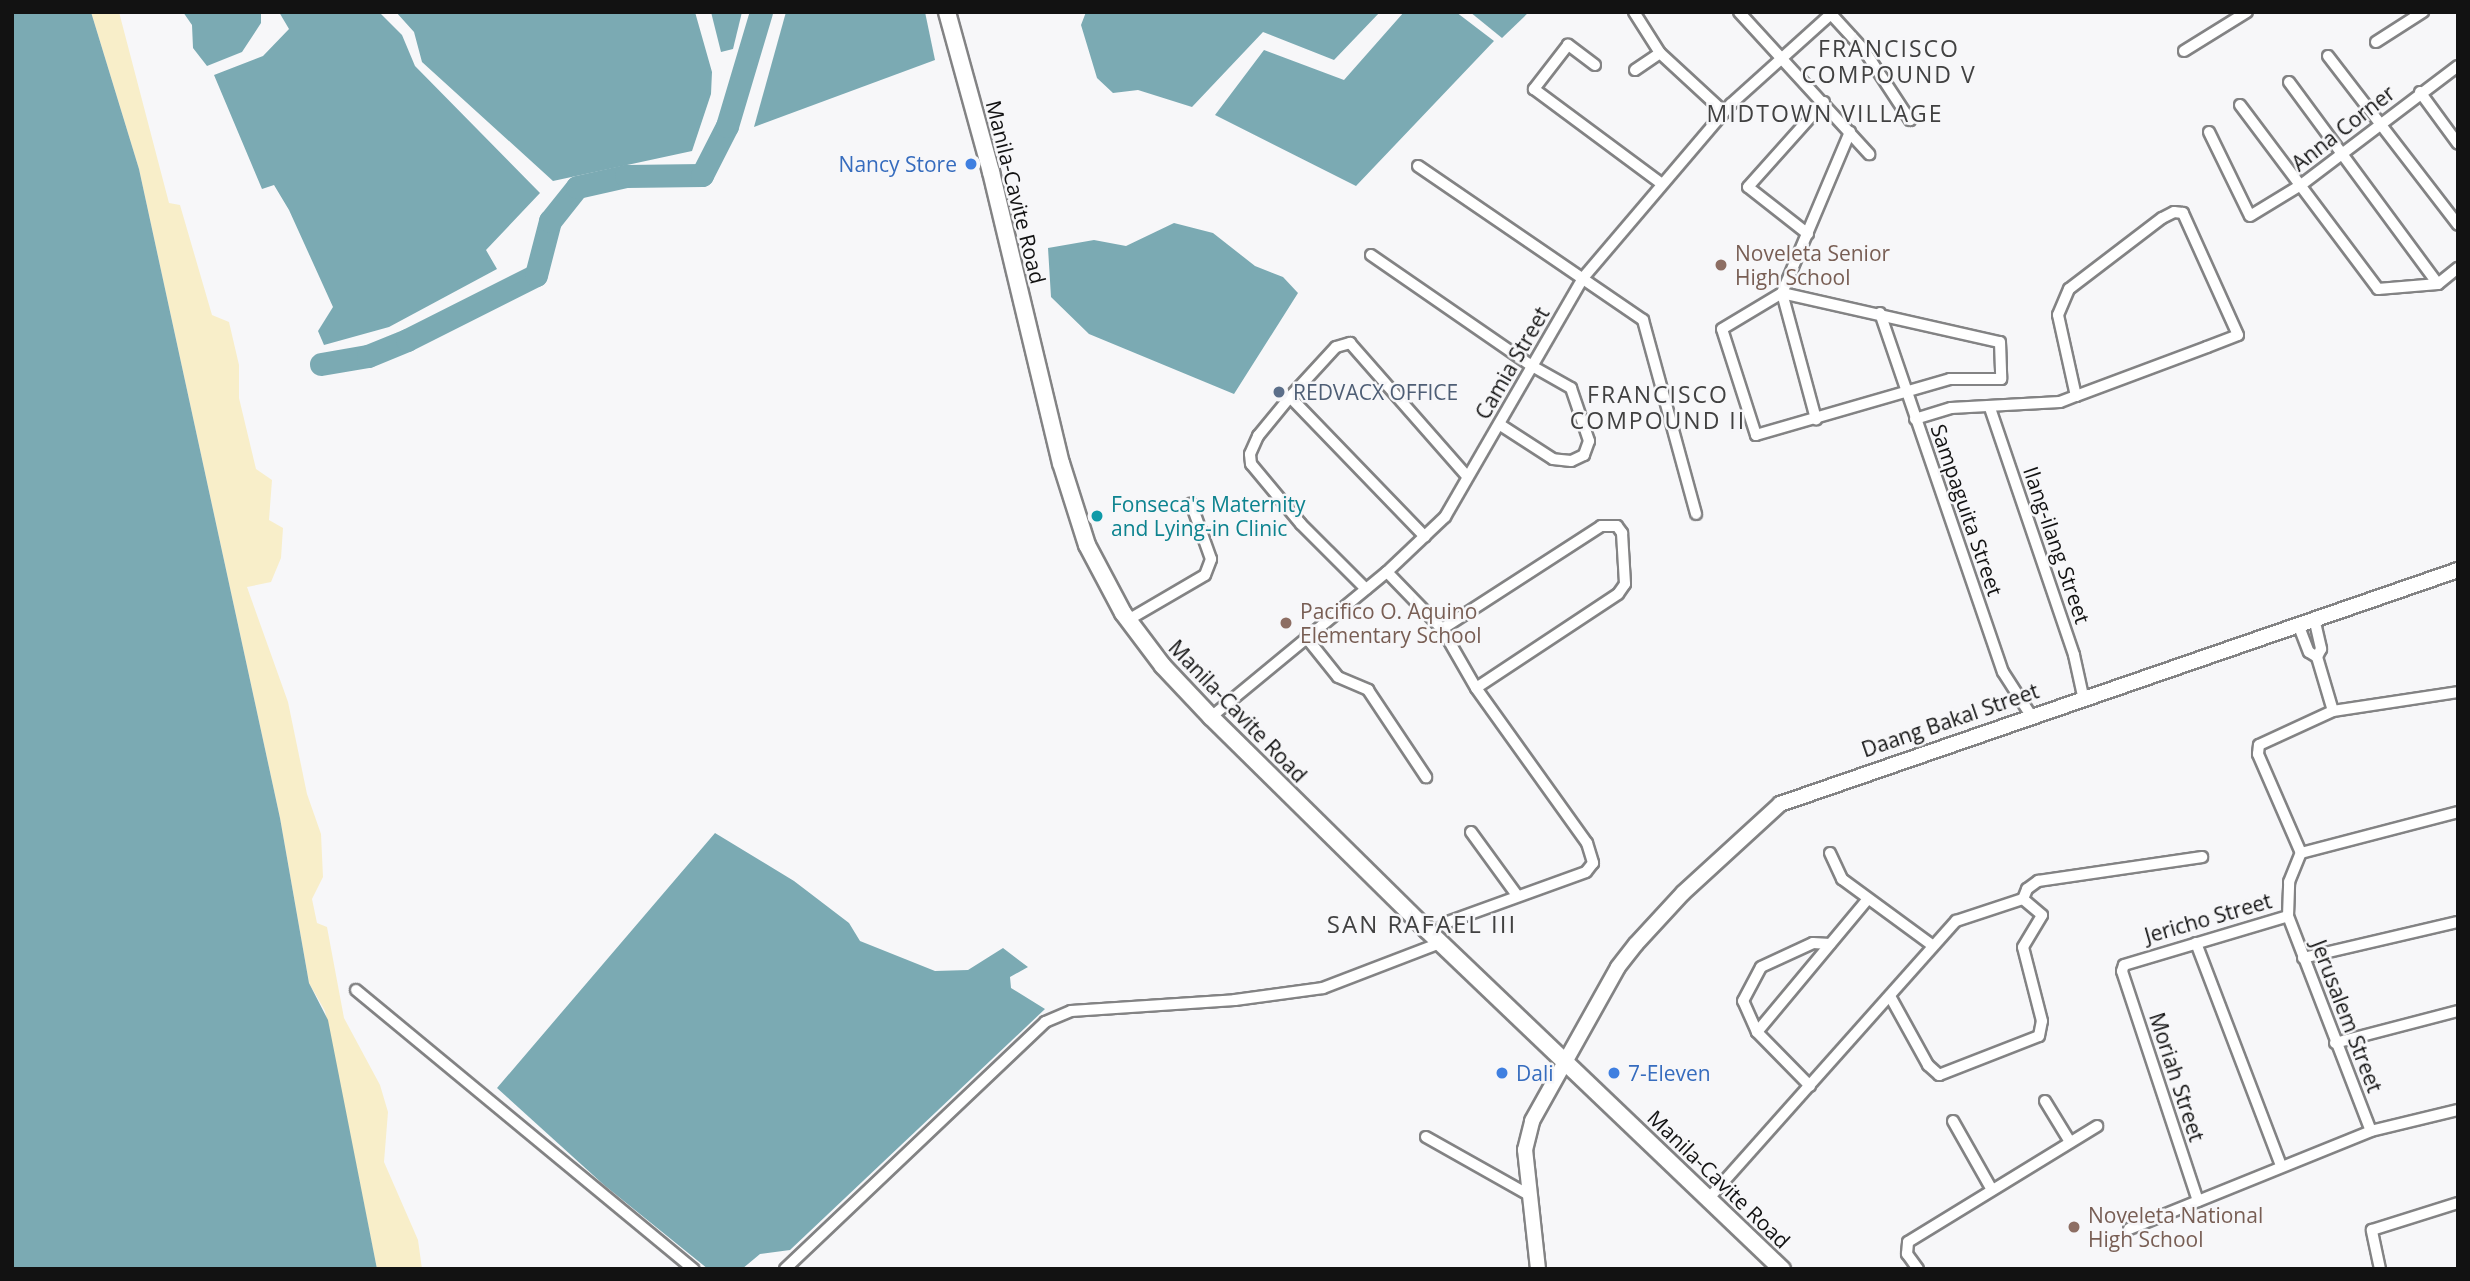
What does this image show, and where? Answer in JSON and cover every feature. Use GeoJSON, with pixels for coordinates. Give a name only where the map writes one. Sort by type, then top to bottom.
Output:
{"type":"FeatureCollection","features":[{"type":"Feature","properties":{"kind":"main road","name":"Manila-Cavite Road"},"geometry":{"type":"LineString","coordinates":[[947,12],[1077,517],[1098,568],[1128,620],[1163,666],[1211,716],[1565,1063],[1710,1197],[1782,1269]]}},
{"type":"Feature","properties":{"kind":"street"},"geometry":{"type":"LineString","coordinates":[[1634,12],[1660,53],[1724,112]]}},
{"type":"Feature","properties":{"kind":"street"},"geometry":{"type":"LineString","coordinates":[[1740,12],[1869,154]]}},
{"type":"Feature","properties":{"kind":"street"},"geometry":{"type":"LineString","coordinates":[[2376,42],[2423,12]]}},
{"type":"Feature","properties":{"kind":"street"},"geometry":{"type":"LineString","coordinates":[[1832,13],[1864,50],[1910,120]]}},
{"type":"Feature","properties":{"kind":"street","name":"Camia Street"},"geometry":{"type":"LineString","coordinates":[[1211,716],[1387,572],[1445,517],[1583,278],[1724,112],[1780,56],[1832,13]]}},
{"type":"Feature","properties":{"kind":"street"},"geometry":{"type":"LineString","coordinates":[[2184,51],[2241,14]]}},
{"type":"Feature","properties":{"kind":"street"},"geometry":{"type":"LineString","coordinates":[[1595,65],[1568,46],[1534,89],[1662,184]]}},
{"type":"Feature","properties":{"kind":"street"},"geometry":{"type":"LineString","coordinates":[[1634,70],[1660,53]]}},
{"type":"Feature","properties":{"kind":"street"},"geometry":{"type":"LineString","coordinates":[[2328,56],[2383,121],[2458,225]]}},
{"type":"Feature","properties":{"kind":"street","name":"Anna Corner"},"geometry":{"type":"LineString","coordinates":[[2209,132],[2250,216],[2301,185],[2420,92],[2458,66]]}},
{"type":"Feature","properties":{"kind":"street"},"geometry":{"type":"LineString","coordinates":[[2289,82],[2438,284]]}},
{"type":"Feature","properties":{"kind":"street"},"geometry":{"type":"LineString","coordinates":[[2420,92],[2458,144]]}},
{"type":"Feature","properties":{"kind":"street"},"geometry":{"type":"LineString","coordinates":[[1808,234],[1748,187],[1824,102]]}},
{"type":"Feature","properties":{"kind":"street"},"geometry":{"type":"LineString","coordinates":[[2240,105],[2378,289],[2438,284],[2458,268]]}},
{"type":"Feature","properties":{"kind":"street"},"geometry":{"type":"LineString","coordinates":[[1782,293],[2000,342],[2001,379],[1950,379],[1756,435],[1721,329],[1782,293],[1850,132]]}},
{"type":"Feature","properties":{"kind":"street"},"geometry":{"type":"LineString","coordinates":[[1418,166],[1643,320],[1696,513]]}},
{"type":"Feature","properties":{"kind":"street"},"geometry":{"type":"LineString","coordinates":[[1915,419],[1951,408],[1990,408],[2060,402],[2076,396],[2238,335],[2183,213],[2174,212],[2162,218],[2069,289],[2058,315],[2076,396]]}},
{"type":"Feature","properties":{"kind":"street"},"geometry":{"type":"LineString","coordinates":[[1371,255],[1532,366],[1571,388],[1589,441],[1584,455],[1571,461],[1553,459],[1499,424]]}},
{"type":"Feature","properties":{"kind":"street"},"geometry":{"type":"LineString","coordinates":[[1782,293],[1816,419]]}},
{"type":"Feature","properties":{"kind":"street","name":"Sampaguita Street"},"geometry":{"type":"LineString","coordinates":[[1880,313],[2003,671],[2030,714]]}},
{"type":"Feature","properties":{"kind":"street"},"geometry":{"type":"LineString","coordinates":[[1366,589],[1301,524],[1251,464],[1250,454],[1258,436],[1290,397],[1336,347],[1350,343],[1467,476]]}},
{"type":"Feature","properties":{"kind":"street"},"geometry":{"type":"LineString","coordinates":[[1290,397],[1426,537]]}},
{"type":"Feature","properties":{"kind":"street","name":"Ilang-ilang Street"},"geometry":{"type":"LineString","coordinates":[[1990,408],[2074,654],[2083,696]]}},
{"type":"Feature","properties":{"kind":"street"},"geometry":{"type":"LineString","coordinates":[[1128,620],[1205,575],[1210,559],[1191,503]]}},
{"type":"Feature","properties":{"kind":"street"},"geometry":{"type":"LineString","coordinates":[[1442,629],[1601,526],[1617,526],[1622,533],[1625,584],[1618,594],[1476,688]]}},
{"type":"Feature","properties":{"kind":"street","name":"Daang Bakal Street"},"geometry":{"type":"LineString","coordinates":[[1538,1269],[1526,1137],[1618,967],[1683,893],[1780,804],[2030,714],[2458,570]]}},
{"type":"Feature","properties":{"kind":"street"},"geometry":{"type":"LineString","coordinates":[[1387,572],[1442,629],[1476,688],[1587,843],[1594,863],[1586,872],[1517,894],[1448,922]]}},
{"type":"Feature","properties":{"kind":"street"},"geometry":{"type":"LineString","coordinates":[[2314,618],[2321,649],[2317,657]]}},
{"type":"Feature","properties":{"kind":"street"},"geometry":{"type":"LineString","coordinates":[[2298,624],[2309,652],[2317,657],[2333,711]]}},
{"type":"Feature","properties":{"kind":"street"},"geometry":{"type":"LineString","coordinates":[[1306,638],[1338,677],[1368,690],[1426,777]]}},
{"type":"Feature","properties":{"kind":"street"},"geometry":{"type":"LineString","coordinates":[[2458,692],[2333,711],[2259,745],[2258,754],[2301,853],[2458,812]]}},
{"type":"Feature","properties":{"kind":"street"},"geometry":{"type":"LineString","coordinates":[[1471,832],[1517,894]]}},
{"type":"Feature","properties":{"kind":"street"},"geometry":{"type":"LineString","coordinates":[[1830,853],[1842,879],[1932,945]]}},
{"type":"Feature","properties":{"kind":"street","name":"Jericho Street"},"geometry":{"type":"LineString","coordinates":[[2124,965],[2288,916],[2289,881],[2301,853]]}},
{"type":"Feature","properties":{"kind":"street"},"geometry":{"type":"LineString","coordinates":[[2023,899],[2027,889],[2038,881],[2202,857]]}},
{"type":"Feature","properties":{"kind":"street"},"geometry":{"type":"LineString","coordinates":[[1757,1032],[1868,899]]}},
{"type":"Feature","properties":{"kind":"street"},"geometry":{"type":"LineString","coordinates":[[1710,1197],[1891,998],[1932,945],[1956,921],[2023,899]]}},
{"type":"Feature","properties":{"kind":"street"},"geometry":{"type":"LineString","coordinates":[[1891,998],[1928,1065],[1939,1075],[2039,1036],[2042,1021],[2023,947],[2042,915],[2023,899]]}},
{"type":"Feature","properties":{"kind":"street","name":"Jerusalem Street"},"geometry":{"type":"LineString","coordinates":[[2288,916],[2335,1043],[2371,1130]]}},
{"type":"Feature","properties":{"kind":"street"},"geometry":{"type":"LineString","coordinates":[[2303,958],[2458,922]]}},
{"type":"Feature","properties":{"kind":"street"},"geometry":{"type":"LineString","coordinates":[[785,1269],[1045,1022],[1071,1011],[1235,1000],[1323,988],[1433,934]]}},
{"type":"Feature","properties":{"kind":"street"},"geometry":{"type":"LineString","coordinates":[[1810,1086],[1757,1032],[1743,1001],[1755,973],[1813,943],[1830,944]]}},
{"type":"Feature","properties":{"kind":"street"},"geometry":{"type":"LineString","coordinates":[[2196,943],[2281,1166]]}},
{"type":"Feature","properties":{"kind":"street","name":"Moriah Street"},"geometry":{"type":"LineString","coordinates":[[2124,965],[2122,971],[2198,1201]]}},
{"type":"Feature","properties":{"kind":"street"},"geometry":{"type":"LineString","coordinates":[[356,990],[693,1269]]}},
{"type":"Feature","properties":{"kind":"street"},"geometry":{"type":"LineString","coordinates":[[2335,1043],[2458,1011]]}},
{"type":"Feature","properties":{"kind":"street"},"geometry":{"type":"LineString","coordinates":[[2045,1101],[2070,1142]]}},
{"type":"Feature","properties":{"kind":"street"},"geometry":{"type":"LineString","coordinates":[[2129,1229],[2371,1130],[2458,1110]]}},
{"type":"Feature","properties":{"kind":"street"},"geometry":{"type":"LineString","coordinates":[[1953,1121],[1992,1190]]}},
{"type":"Feature","properties":{"kind":"street"},"geometry":{"type":"LineString","coordinates":[[1918,1269],[1907,1254],[1908,1242],[2097,1126]]}},
{"type":"Feature","properties":{"kind":"street"},"geometry":{"type":"LineString","coordinates":[[1426,1137],[1530,1195]]}},
{"type":"Feature","properties":{"kind":"street"},"geometry":{"type":"LineString","coordinates":[[2380,1269],[2372,1230],[2458,1203]]}},
{"type":"Feature","properties":{"kind":"sand"},"geometry":{"type":"Polygon","coordinates":[[[91,12],[119,12],[169,203],[180,205],[212,315],[229,322],[239,365],[239,398],[256,469],[272,480],[269,520],[283,528],[281,558],[271,582],[247,587],[288,702],[307,794],[321,834],[323,877],[312,899],[317,923],[327,927],[344,1018],[380,1085],[388,1112],[384,1162],[418,1240],[422,1269],[377,1269],[325,1011],[309,983],[280,818],[139,169],[91,12]]]}},
{"type":"Feature","properties":{"kind":"water"},"geometry":{"type":"Polygon","coordinates":[[[12,12],[91,12],[139,169],[280,818],[309,983],[328,1020],[377,1269],[12,1269],[12,12]]]}},
{"type":"Feature","properties":{"kind":"water"},"geometry":{"type":"Polygon","coordinates":[[[183,12],[261,12],[261,23],[242,52],[207,66],[193,48],[192,25],[183,12]]]}},
{"type":"Feature","properties":{"kind":"water"},"geometry":{"type":"Polygon","coordinates":[[[279,12],[379,12],[402,35],[415,66],[540,193],[486,250],[497,269],[389,327],[324,345],[318,331],[333,307],[289,210],[274,185],[262,189],[214,75],[263,56],[289,29],[279,12]]]}},
{"type":"Feature","properties":{"kind":"water"},"geometry":{"type":"Polygon","coordinates":[[[396,12],[695,12],[712,72],[711,94],[692,151],[553,181],[422,62],[414,32],[396,12]]]}},
{"type":"Feature","properties":{"kind":"water"},"geometry":{"type":"Polygon","coordinates":[[[711,12],[742,12],[733,49],[721,52],[711,12]]]}},
{"type":"Feature","properties":{"kind":"water"},"geometry":{"type":"Polygon","coordinates":[[[786,12],[925,12],[935,60],[754,127],[786,12]]]}},
{"type":"Feature","properties":{"kind":"water"},"geometry":{"type":"Polygon","coordinates":[[[1086,12],[1380,12],[1334,60],[1263,32],[1192,107],[1138,90],[1113,93],[1097,78],[1081,25],[1086,12]]]}},
{"type":"Feature","properties":{"kind":"water"},"geometry":{"type":"Polygon","coordinates":[[[1404,12],[1456,12],[1494,41],[1356,186],[1215,115],[1264,50],[1344,80],[1404,12]]]}},
{"type":"Feature","properties":{"kind":"water"},"geometry":{"type":"Polygon","coordinates":[[[1470,12],[1529,12],[1502,38],[1470,12]]]}},
{"type":"Feature","properties":{"kind":"water"},"geometry":{"type":"Polygon","coordinates":[[[1174,223],[1213,233],[1255,266],[1283,277],[1298,293],[1234,394],[1089,334],[1051,297],[1048,248],[1094,240],[1126,246],[1174,223]]]}},
{"type":"Feature","properties":{"kind":"water"},"geometry":{"type":"Polygon","coordinates":[[[715,833],[794,881],[849,923],[860,941],[935,971],[968,970],[1003,948],[1028,967],[1010,977],[1011,988],[1045,1009],[790,1250],[760,1254],[742,1269],[708,1269],[604,1185],[497,1088],[715,833]]]}},
{"type":"Feature","properties":{"kind":"waterway"},"geometry":{"type":"LineString","coordinates":[[321,364],[368,356],[407,340],[536,275],[550,221],[577,187],[626,176],[702,175],[727,126],[761,12]]}},
{"type":"Feature","properties":{"kind":"tunnel"},"geometry":{"type":"LineString","coordinates":[[1432,928],[1448,922]]}},
{"type":"Feature","properties":{"kind":"place","name":"Nancy Store"},"geometry":{"type":"Point","coordinates":[971,164]}},
{"type":"Feature","properties":{"kind":"place","name":"Noveleta Senior High School"},"geometry":{"type":"Point","coordinates":[1721,265]}},
{"type":"Feature","properties":{"kind":"place","name":"REDVACX OFFICE"},"geometry":{"type":"Point","coordinates":[1279,392]}},
{"type":"Feature","properties":{"kind":"place","name":"Fonseca's Maternity and Lying-in Clinic"},"geometry":{"type":"Point","coordinates":[1097,516]}},
{"type":"Feature","properties":{"kind":"place","name":"Pacifico O. Aquino Elementary School"},"geometry":{"type":"Point","coordinates":[1286,623]}},
{"type":"Feature","properties":{"kind":"place","name":"Dali"},"geometry":{"type":"Point","coordinates":[1502,1073]}},
{"type":"Feature","properties":{"kind":"place","name":"7-Eleven"},"geometry":{"type":"Point","coordinates":[1614,1073]}},
{"type":"Feature","properties":{"kind":"place","name":"Noveleta National High School"},"geometry":{"type":"Point","coordinates":[2074,1227]}},
{"type":"Feature","properties":{"kind":"district","name":"FRANCISCO COMPOUND V"},"geometry":{"type":"Point","coordinates":[1889,61]}},
{"type":"Feature","properties":{"kind":"district","name":"MIDTOWN VILLAGE"},"geometry":{"type":"Point","coordinates":[1825,113]}},
{"type":"Feature","properties":{"kind":"district","name":"FRANCISCO COMPOUND II"},"geometry":{"type":"Point","coordinates":[1658,407]}},
{"type":"Feature","properties":{"kind":"district","name":"SAN RAFAEL III"},"geometry":{"type":"Point","coordinates":[1422,924]}}]}
